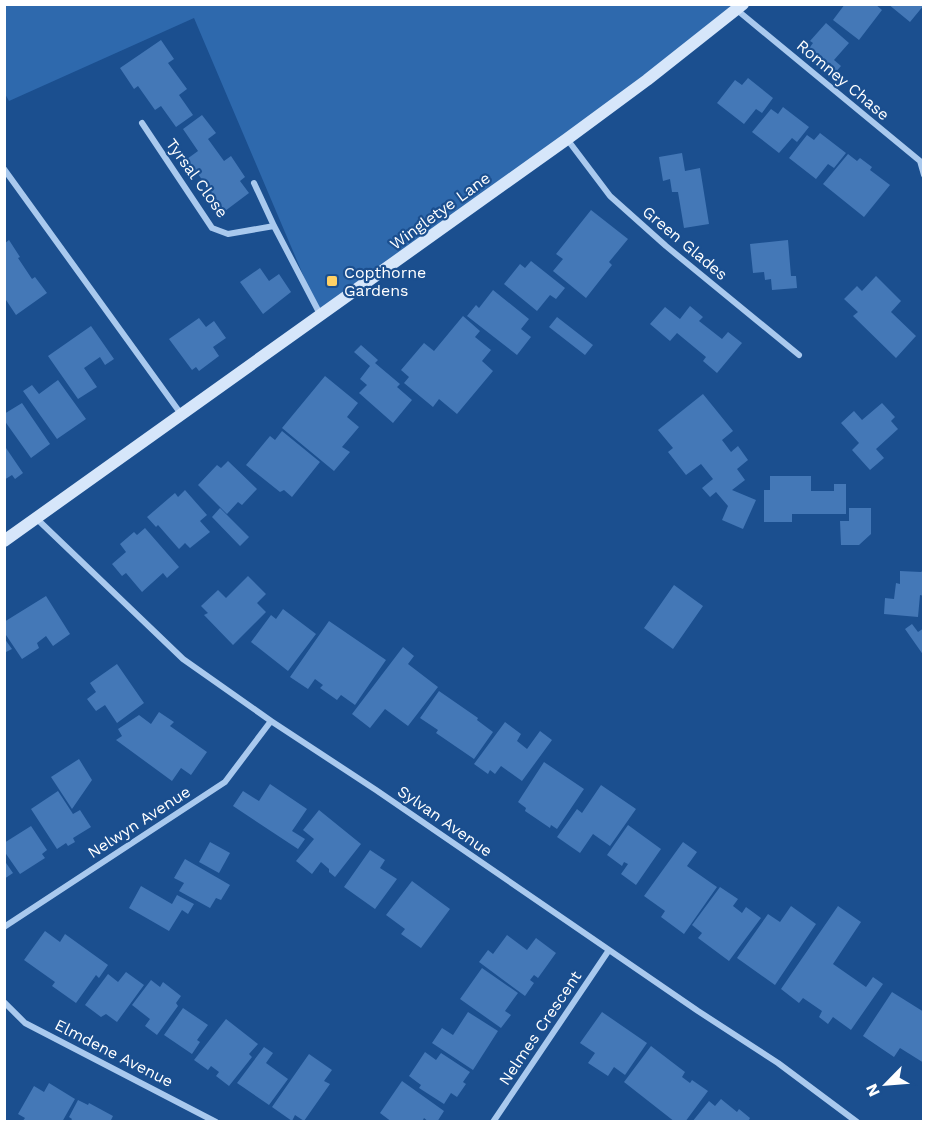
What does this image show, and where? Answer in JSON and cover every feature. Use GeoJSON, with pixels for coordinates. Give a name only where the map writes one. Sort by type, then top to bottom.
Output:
{"type":"FeatureCollection","features":[{"type":"Feature","properties":{"kind":"street","name":"Wingletye Lane"},"geometry":{"type":"LineString","coordinates":[[4,541],[567,139],[740,7]]}},
{"type":"Feature","properties":{"kind":"street","name":"Romney Chase"},"geometry":{"type":"LineString","coordinates":[[740,7],[920,161],[924,175]]}},
{"type":"Feature","properties":{"kind":"street","name":"Tyrsal Close"},"geometry":{"type":"LineString","coordinates":[[142,123],[212,228],[228,234],[274,226]]}},
{"type":"Feature","properties":{"kind":"street","name":"Green Glades"},"geometry":{"type":"LineString","coordinates":[[567,139],[610,196],[666,246],[799,355]]}},
{"type":"Feature","properties":{"kind":"street"},"geometry":{"type":"LineString","coordinates":[[4,170],[181,414]]}},
{"type":"Feature","properties":{"kind":"street"},"geometry":{"type":"LineString","coordinates":[[254,183],[321,316]]}},
{"type":"Feature","properties":{"kind":"street","name":"Sylvan Avenue"},"geometry":{"type":"LineString","coordinates":[[37,519],[183,659],[271,721],[778,1063],[858,1122]]}},
{"type":"Feature","properties":{"kind":"street","name":"Nelwyn Avenue"},"geometry":{"type":"LineString","coordinates":[[4,927],[225,782],[271,721]]}},
{"type":"Feature","properties":{"kind":"street","name":"Nelmes Crescent"},"geometry":{"type":"LineString","coordinates":[[493,1122],[609,950]]}},
{"type":"Feature","properties":{"kind":"street","name":"Elmdene Avenue"},"geometry":{"type":"LineString","coordinates":[[4,1002],[25,1023],[216,1122]]}},
{"type":"Feature","properties":{"kind":"shaded area"},"geometry":{"type":"Polygon","coordinates":[[[5,5],[741,5],[321,317],[194,18],[9,101],[5,94],[5,5]]]}},
{"type":"Feature","properties":{"kind":"building"},"geometry":{"type":"Polygon","coordinates":[[[845,4],[875,4],[882,10],[859,40],[833,20],[845,4]]]}},
{"type":"Feature","properties":{"kind":"building"},"geometry":{"type":"Polygon","coordinates":[[[888,4],[924,4],[924,5],[910,22],[888,4]]]}},
{"type":"Feature","properties":{"kind":"building"},"geometry":{"type":"Polygon","coordinates":[[[826,23],[849,43],[834,60],[841,66],[834,74],[807,51],[813,43],[810,41],[826,23]]]}},
{"type":"Feature","properties":{"kind":"building"},"geometry":{"type":"Polygon","coordinates":[[[161,40],[174,59],[168,63],[187,89],[179,95],[193,115],[176,127],[161,106],[155,110],[138,86],[134,89],[120,68],[161,40]]]}},
{"type":"Feature","properties":{"kind":"building"},"geometry":{"type":"Polygon","coordinates":[[[748,78],[773,98],[762,113],[756,109],[744,124],[717,103],[735,80],[742,85],[748,78]]]}},
{"type":"Feature","properties":{"kind":"building"},"geometry":{"type":"Polygon","coordinates":[[[783,107],[809,127],[797,142],[792,138],[779,153],[752,132],[771,109],[778,114],[783,107]]]}},
{"type":"Feature","properties":{"kind":"building"},"geometry":{"type":"Polygon","coordinates":[[[202,115],[216,133],[208,139],[224,161],[231,156],[245,177],[240,181],[249,193],[225,211],[187,159],[198,151],[183,129],[202,115]]]}},
{"type":"Feature","properties":{"kind":"building"},"geometry":{"type":"Polygon","coordinates":[[[820,133],[846,153],[834,168],[828,164],[816,179],[789,158],[807,135],[814,140],[820,133]]]}},
{"type":"Feature","properties":{"kind":"building"},"geometry":{"type":"Polygon","coordinates":[[[682,153],[685,171],[700,168],[709,224],[684,228],[678,192],[672,192],[670,179],[663,181],[659,157],[682,153]]]}},
{"type":"Feature","properties":{"kind":"building"},"geometry":{"type":"Polygon","coordinates":[[[848,154],[857,161],[860,158],[872,167],[870,170],[890,185],[864,217],[823,184],[848,154]]]}},
{"type":"Feature","properties":{"kind":"building"},"geometry":{"type":"Polygon","coordinates":[[[591,210],[628,239],[609,262],[612,265],[586,298],[553,271],[563,259],[556,254],[591,210]]]}},
{"type":"Feature","properties":{"kind":"building"},"geometry":{"type":"Polygon","coordinates":[[[9,240],[32,279],[35,277],[47,293],[16,315],[6,300],[4,301],[4,244],[9,240]]]}},
{"type":"Feature","properties":{"kind":"building"},"geometry":{"type":"Polygon","coordinates":[[[788,240],[791,276],[796,276],[797,288],[772,290],[771,279],[765,280],[764,272],[753,273],[750,244],[788,240]]]}},
{"type":"Feature","properties":{"kind":"building"},"geometry":{"type":"Polygon","coordinates":[[[531,261],[565,288],[556,299],[550,295],[537,311],[504,284],[520,264],[525,268],[531,261]]]}},
{"type":"Feature","properties":{"kind":"building"},"geometry":{"type":"Polygon","coordinates":[[[260,268],[269,281],[279,274],[291,292],[263,314],[240,282],[260,268]]]}},
{"type":"Feature","properties":{"kind":"building"},"geometry":{"type":"Polygon","coordinates":[[[876,276],[901,301],[891,312],[916,336],[896,358],[853,316],[858,312],[844,299],[857,286],[862,291],[876,276]]]}},
{"type":"Feature","properties":{"kind":"building"},"geometry":{"type":"Polygon","coordinates":[[[493,290],[529,319],[521,329],[531,337],[517,355],[467,316],[476,305],[479,308],[493,290]]]}},
{"type":"Feature","properties":{"kind":"building"},"geometry":{"type":"Polygon","coordinates":[[[690,306],[703,317],[699,321],[722,339],[728,332],[742,343],[717,373],[703,361],[706,357],[677,333],[670,341],[650,324],[665,307],[680,319],[690,306]]]}},
{"type":"Feature","properties":{"kind":"building"},"geometry":{"type":"Polygon","coordinates":[[[463,316],[480,331],[475,337],[491,350],[482,361],[493,371],[457,414],[439,399],[433,407],[404,383],[409,377],[401,370],[424,343],[434,351],[463,316]]]}},
{"type":"Feature","properties":{"kind":"building"},"geometry":{"type":"Polygon","coordinates":[[[557,317],[593,345],[585,355],[549,327],[557,317]]]}},
{"type":"Feature","properties":{"kind":"building"},"geometry":{"type":"Polygon","coordinates":[[[199,318],[206,327],[214,321],[226,338],[213,347],[219,356],[199,371],[196,367],[192,370],[169,339],[199,318]]]}},
{"type":"Feature","properties":{"kind":"building"},"geometry":{"type":"Polygon","coordinates":[[[91,326],[114,359],[105,365],[100,357],[84,368],[97,387],[78,399],[48,356],[91,326]]]}},
{"type":"Feature","properties":{"kind":"building"},"geometry":{"type":"Polygon","coordinates":[[[361,345],[378,360],[375,363],[400,384],[397,387],[412,400],[393,423],[359,393],[367,385],[360,379],[370,366],[354,352],[361,345]]]}},
{"type":"Feature","properties":{"kind":"building"},"geometry":{"type":"Polygon","coordinates":[[[325,376],[358,403],[347,417],[359,427],[342,447],[350,452],[334,471],[282,428],[325,376]]]}},
{"type":"Feature","properties":{"kind":"building"},"geometry":{"type":"Polygon","coordinates":[[[58,380],[86,419],[57,439],[23,391],[32,385],[39,394],[58,380]]]}},
{"type":"Feature","properties":{"kind":"building"},"geometry":{"type":"Polygon","coordinates":[[[703,394],[733,431],[722,440],[731,452],[738,446],[748,460],[737,469],[745,480],[732,490],[756,500],[743,529],[722,520],[728,506],[716,492],[710,497],[702,488],[713,479],[701,464],[686,475],[668,452],[673,448],[658,430],[703,394]]]}},
{"type":"Feature","properties":{"kind":"building"},"geometry":{"type":"Polygon","coordinates":[[[22,403],[50,444],[31,458],[4,420],[4,414],[22,403]]]}},
{"type":"Feature","properties":{"kind":"building"},"geometry":{"type":"Polygon","coordinates":[[[882,403],[895,417],[891,421],[898,429],[876,449],[884,458],[870,470],[852,450],[859,443],[841,423],[854,411],[862,420],[882,403]]]}},
{"type":"Feature","properties":{"kind":"building"},"geometry":{"type":"Polygon","coordinates":[[[282,431],[320,462],[292,497],[284,490],[280,492],[246,465],[270,436],[275,440],[282,431]]]}},
{"type":"Feature","properties":{"kind":"building"},"geometry":{"type":"Polygon","coordinates":[[[6,448],[23,473],[15,479],[12,475],[4,480],[6,448]]]}},
{"type":"Feature","properties":{"kind":"building"},"geometry":{"type":"Polygon","coordinates":[[[228,461],[257,489],[242,505],[238,502],[227,514],[198,485],[217,465],[221,468],[228,461]]]}},
{"type":"Feature","properties":{"kind":"building"},"geometry":{"type":"Polygon","coordinates":[[[770,476],[811,476],[811,491],[834,491],[834,484],[846,484],[846,514],[792,514],[792,522],[764,522],[764,490],[770,490],[770,476]]]}},
{"type":"Feature","properties":{"kind":"building"},"geometry":{"type":"Polygon","coordinates":[[[185,490],[207,515],[200,521],[210,532],[190,548],[185,543],[179,549],[158,525],[156,527],[147,517],[175,493],[178,497],[185,490]]]}},
{"type":"Feature","properties":{"kind":"building"},"geometry":{"type":"Polygon","coordinates":[[[220,508],[249,537],[240,546],[212,517],[220,508]]]}},
{"type":"Feature","properties":{"kind":"building"},"geometry":{"type":"Polygon","coordinates":[[[849,508],[871,508],[871,534],[859,545],[841,545],[840,521],[849,521],[849,508]]]}},
{"type":"Feature","properties":{"kind":"building"},"geometry":{"type":"Polygon","coordinates":[[[145,528],[179,567],[167,578],[163,573],[142,592],[126,573],[122,576],[112,564],[126,552],[120,544],[134,532],[137,535],[145,528]]]}},
{"type":"Feature","properties":{"kind":"building"},"geometry":{"type":"Polygon","coordinates":[[[924,570],[924,596],[920,595],[918,617],[884,614],[885,598],[894,599],[896,583],[900,584],[900,571],[921,572],[924,570]]]}},
{"type":"Feature","properties":{"kind":"building"},"geometry":{"type":"Polygon","coordinates":[[[248,576],[266,594],[257,603],[266,612],[233,645],[204,615],[208,613],[201,606],[218,590],[226,598],[248,576]]]}},
{"type":"Feature","properties":{"kind":"building"},"geometry":{"type":"Polygon","coordinates":[[[674,585],[703,606],[673,649],[644,628],[674,585]]]}},
{"type":"Feature","properties":{"kind":"building"},"geometry":{"type":"Polygon","coordinates":[[[46,596],[70,634],[53,646],[46,636],[37,643],[39,648],[22,659],[4,632],[4,622],[46,596]]]}},
{"type":"Feature","properties":{"kind":"building"},"geometry":{"type":"Polygon","coordinates":[[[283,609],[316,634],[288,671],[251,642],[271,615],[276,619],[283,609]]]}},
{"type":"Feature","properties":{"kind":"building"},"geometry":{"type":"Polygon","coordinates":[[[329,621],[386,660],[355,705],[341,695],[337,700],[320,688],[323,685],[315,679],[308,689],[290,677],[329,621]]]}},
{"type":"Feature","properties":{"kind":"building"},"geometry":{"type":"Polygon","coordinates":[[[912,624],[918,632],[924,628],[924,656],[905,629],[912,624]]]}},
{"type":"Feature","properties":{"kind":"building"},"geometry":{"type":"Polygon","coordinates":[[[4,638],[12,649],[4,653],[4,638]]]}},
{"type":"Feature","properties":{"kind":"building"},"geometry":{"type":"Polygon","coordinates":[[[403,647],[414,656],[408,664],[438,687],[408,726],[385,709],[370,728],[352,714],[403,647]]]}},
{"type":"Feature","properties":{"kind":"building"},"geometry":{"type":"Polygon","coordinates":[[[117,664],[144,703],[117,723],[105,705],[96,711],[87,699],[96,692],[90,683],[117,664]]]}},
{"type":"Feature","properties":{"kind":"building"},"geometry":{"type":"Polygon","coordinates":[[[439,691],[478,718],[477,720],[493,732],[474,759],[436,733],[438,730],[420,718],[439,691]]]}},
{"type":"Feature","properties":{"kind":"building"},"geometry":{"type":"Polygon","coordinates":[[[159,712],[174,722],[170,726],[207,752],[191,775],[181,768],[172,781],[116,740],[122,736],[118,729],[139,715],[151,724],[159,712]]]}},
{"type":"Feature","properties":{"kind":"building"},"geometry":{"type":"Polygon","coordinates":[[[505,722],[521,734],[517,741],[527,749],[540,731],[552,740],[522,781],[501,766],[495,774],[490,770],[488,774],[474,764],[505,722]]]}},
{"type":"Feature","properties":{"kind":"building"},"geometry":{"type":"Polygon","coordinates":[[[79,759],[92,780],[72,809],[51,777],[79,759]]]}},
{"type":"Feature","properties":{"kind":"building"},"geometry":{"type":"Polygon","coordinates":[[[544,762],[584,789],[557,829],[551,825],[550,828],[525,811],[526,808],[518,802],[544,762]]]}},
{"type":"Feature","properties":{"kind":"building"},"geometry":{"type":"Polygon","coordinates":[[[270,784],[307,809],[292,831],[305,839],[298,849],[233,806],[243,791],[259,801],[270,784]]]}},
{"type":"Feature","properties":{"kind":"building"},"geometry":{"type":"Polygon","coordinates":[[[601,785],[636,809],[610,846],[593,834],[580,853],[557,837],[577,809],[582,813],[601,785]]]}},
{"type":"Feature","properties":{"kind":"building"},"geometry":{"type":"Polygon","coordinates":[[[58,791],[73,814],[80,810],[91,827],[73,838],[75,842],[68,846],[66,843],[57,849],[31,809],[58,791]]]}},
{"type":"Feature","properties":{"kind":"building"},"geometry":{"type":"Polygon","coordinates":[[[319,810],[361,844],[335,877],[321,862],[312,874],[296,861],[314,839],[303,830],[319,810]]]}},
{"type":"Feature","properties":{"kind":"building"},"geometry":{"type":"Polygon","coordinates":[[[628,825],[661,849],[636,885],[621,874],[628,864],[624,862],[622,866],[607,855],[628,825]]]}},
{"type":"Feature","properties":{"kind":"building"},"geometry":{"type":"Polygon","coordinates":[[[31,826],[47,850],[42,854],[45,858],[20,874],[4,851],[4,843],[31,826]]]}},
{"type":"Feature","properties":{"kind":"building"},"geometry":{"type":"Polygon","coordinates":[[[210,842],[230,853],[219,873],[199,862],[210,842]]]}},
{"type":"Feature","properties":{"kind":"building"},"geometry":{"type":"Polygon","coordinates":[[[683,842],[697,852],[687,866],[717,887],[684,934],[661,917],[665,911],[644,896],[683,842]]]}},
{"type":"Feature","properties":{"kind":"building"},"geometry":{"type":"Polygon","coordinates":[[[370,850],[385,860],[380,868],[397,879],[375,909],[344,887],[370,850]]]}},
{"type":"Feature","properties":{"kind":"building"},"geometry":{"type":"Polygon","coordinates":[[[185,859],[230,885],[221,900],[216,898],[210,908],[179,891],[184,883],[174,878],[185,859]]]}},
{"type":"Feature","properties":{"kind":"building"},"geometry":{"type":"Polygon","coordinates":[[[4,860],[13,873],[4,879],[4,860]]]}},
{"type":"Feature","properties":{"kind":"building"},"geometry":{"type":"Polygon","coordinates":[[[412,881],[450,909],[421,948],[401,934],[405,929],[386,915],[412,881]]]}},
{"type":"Feature","properties":{"kind":"building"},"geometry":{"type":"Polygon","coordinates":[[[141,886],[172,904],[177,895],[194,904],[188,914],[182,910],[169,931],[129,908],[141,886]]]}},
{"type":"Feature","properties":{"kind":"building"},"geometry":{"type":"Polygon","coordinates":[[[720,887],[738,899],[733,906],[742,913],[746,907],[761,918],[729,961],[698,938],[702,933],[692,925],[720,887]]]}},
{"type":"Feature","properties":{"kind":"building"},"geometry":{"type":"Polygon","coordinates":[[[791,906],[816,924],[775,985],[737,958],[768,914],[780,922],[791,906]]]}},
{"type":"Feature","properties":{"kind":"building"},"geometry":{"type":"Polygon","coordinates":[[[838,906],[861,922],[833,964],[866,987],[873,977],[883,984],[851,1030],[833,1017],[828,1024],[819,1017],[822,1011],[803,998],[799,1003],[781,989],[838,906]]]}},
{"type":"Feature","properties":{"kind":"building"},"geometry":{"type":"Polygon","coordinates":[[[45,931],[60,942],[65,934],[108,965],[99,978],[96,975],[76,1003],[52,986],[55,982],[24,960],[45,931]]]}},
{"type":"Feature","properties":{"kind":"building"},"geometry":{"type":"Polygon","coordinates":[[[507,935],[527,950],[536,938],[556,953],[538,978],[534,975],[530,980],[534,983],[525,996],[479,962],[488,950],[493,954],[507,935]]]}},
{"type":"Feature","properties":{"kind":"building"},"geometry":{"type":"Polygon","coordinates":[[[482,968],[518,993],[505,1011],[511,1015],[501,1028],[460,999],[482,968]]]}},
{"type":"Feature","properties":{"kind":"building"},"geometry":{"type":"Polygon","coordinates":[[[126,972],[144,985],[117,1022],[106,1014],[101,1017],[85,1005],[108,974],[118,982],[126,972]]]}},
{"type":"Feature","properties":{"kind":"building"},"geometry":{"type":"Polygon","coordinates":[[[151,980],[160,987],[163,982],[181,996],[176,1003],[178,1006],[157,1035],[145,1026],[150,1019],[132,1005],[151,980]]]}},
{"type":"Feature","properties":{"kind":"building"},"geometry":{"type":"Polygon","coordinates":[[[892,992],[924,1012],[924,1063],[900,1048],[894,1057],[863,1036],[892,992]]]}},
{"type":"Feature","properties":{"kind":"building"},"geometry":{"type":"Polygon","coordinates":[[[183,1008],[208,1025],[197,1040],[200,1042],[192,1054],[164,1035],[183,1008]]]}},
{"type":"Feature","properties":{"kind":"building"},"geometry":{"type":"Polygon","coordinates":[[[468,1012],[498,1031],[473,1070],[432,1043],[442,1028],[453,1035],[468,1012]]]}},
{"type":"Feature","properties":{"kind":"building"},"geometry":{"type":"Polygon","coordinates":[[[602,1012],[647,1043],[625,1075],[614,1067],[608,1076],[588,1063],[595,1053],[580,1043],[602,1012]]]}},
{"type":"Feature","properties":{"kind":"building"},"geometry":{"type":"Polygon","coordinates":[[[226,1019],[258,1044],[249,1054],[252,1057],[229,1086],[216,1076],[219,1072],[211,1066],[208,1070],[194,1060],[226,1019]]]}},
{"type":"Feature","properties":{"kind":"building"},"geometry":{"type":"Polygon","coordinates":[[[651,1046],[685,1072],[682,1077],[690,1083],[692,1080],[708,1091],[685,1122],[675,1122],[624,1082],[651,1046]]]}},
{"type":"Feature","properties":{"kind":"building"},"geometry":{"type":"Polygon","coordinates":[[[264,1047],[273,1053],[266,1063],[288,1079],[269,1105],[237,1083],[264,1047]]]}},
{"type":"Feature","properties":{"kind":"building"},"geometry":{"type":"Polygon","coordinates":[[[425,1052],[436,1060],[441,1053],[470,1072],[463,1082],[466,1084],[457,1097],[451,1093],[444,1104],[419,1088],[421,1085],[409,1076],[425,1052]]]}},
{"type":"Feature","properties":{"kind":"building"},"geometry":{"type":"Polygon","coordinates":[[[309,1054],[332,1070],[324,1081],[330,1084],[304,1121],[295,1115],[292,1121],[272,1107],[309,1054]]]}},
{"type":"Feature","properties":{"kind":"building"},"geometry":{"type":"Polygon","coordinates":[[[402,1081],[444,1111],[437,1122],[429,1122],[424,1118],[422,1122],[392,1122],[380,1113],[402,1081]]]}},
{"type":"Feature","properties":{"kind":"building"},"geometry":{"type":"Polygon","coordinates":[[[49,1083],[75,1099],[62,1122],[22,1122],[25,1118],[18,1114],[34,1086],[44,1092],[49,1083]]]}},
{"type":"Feature","properties":{"kind":"building"},"geometry":{"type":"Polygon","coordinates":[[[721,1099],[737,1112],[739,1109],[750,1118],[748,1122],[692,1122],[709,1101],[715,1106],[721,1099]]]}},
{"type":"Feature","properties":{"kind":"building"},"geometry":{"type":"Polygon","coordinates":[[[78,1100],[88,1105],[89,1103],[113,1116],[110,1122],[70,1122],[72,1119],[69,1117],[78,1100]]]}},
{"type":"Feature","properties":{"kind":"place","name":"Copthorne Gardens"},"geometry":{"type":"Point","coordinates":[332,281]}}]}
